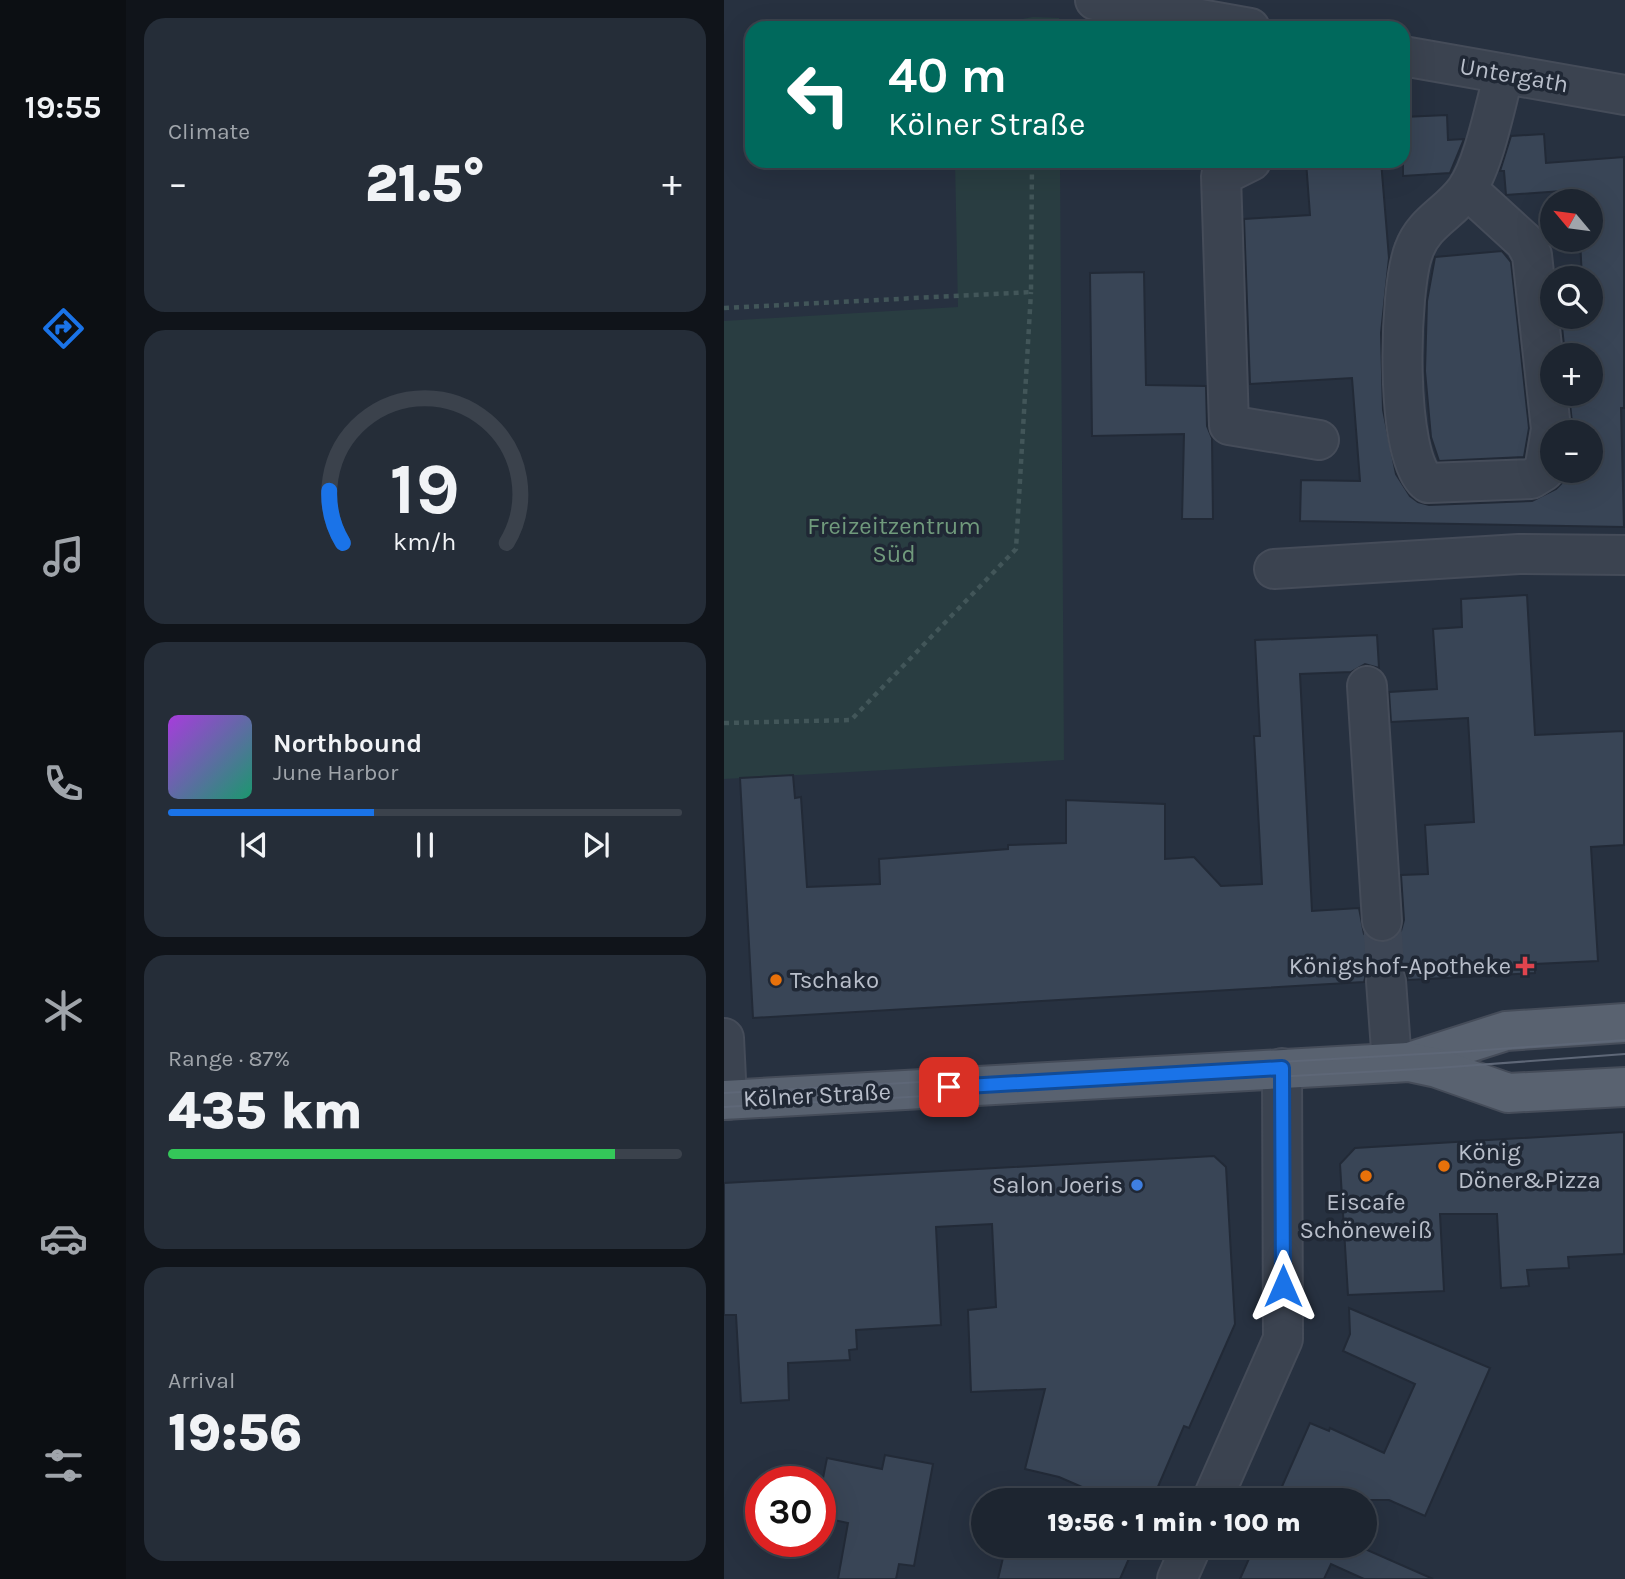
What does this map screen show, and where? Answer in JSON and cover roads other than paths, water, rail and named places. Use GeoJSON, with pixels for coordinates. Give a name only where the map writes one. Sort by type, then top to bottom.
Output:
{"type":"FeatureCollection","features":[{"type":"Feature","properties":{"kind":"main road","name":"Kölner Straße"},"geometry":{"type":"LineString","coordinates":[[1401,1063],[1506,1031],[1625,1023]]}},
{"type":"Feature","properties":{"kind":"main road","name":"Kölner Straße"},"geometry":{"type":"LineString","coordinates":[[725,1100],[1401,1063],[1437,1068],[1507,1093],[1625,1087]]}},
{"type":"Feature","properties":{"kind":"street"},"geometry":{"type":"LineString","coordinates":[[1095,0],[1211,21]]}},
{"type":"Feature","properties":{"kind":"street","name":"Untergath"},"geometry":{"type":"LineString","coordinates":[[1410,56],[1625,95]]}},
{"type":"Feature","properties":{"kind":"street"},"geometry":{"type":"LineString","coordinates":[[1467,189],[1526,242],[1532,255],[1551,429],[1544,471],[1531,479],[1428,483],[1420,478],[1411,457],[1405,421],[1403,309],[1407,270],[1419,236],[1467,189],[1478,163],[1504,74]]}},
{"type":"Feature","properties":{"kind":"street"},"geometry":{"type":"LineString","coordinates":[[1237,168],[1221,176],[1229,425],[1319,440]]}},
{"type":"Feature","properties":{"kind":"street"},"geometry":{"type":"LineString","coordinates":[[1274,569],[1519,554],[1625,555]]}},
{"type":"Feature","properties":{"kind":"street"},"geometry":{"type":"LineString","coordinates":[[1367,686],[1382,921]]}},
{"type":"Feature","properties":{"kind":"street"},"geometry":{"type":"LineString","coordinates":[[1386,981],[1401,1063]]}},
{"type":"Feature","properties":{"kind":"street","name":"Kölner Straße"},"geometry":{"type":"LineString","coordinates":[[724,1038],[725,1100]]}},
{"type":"Feature","properties":{"kind":"street"},"geometry":{"type":"LineString","coordinates":[[1217,1488],[1283,1339],[1282,1068]]}},
{"type":"Feature","properties":{"kind":"street"},"geometry":{"type":"LineString","coordinates":[[1177,1579],[1186,1558]]}},
{"type":"Feature","properties":{"kind":"tunnel"},"geometry":{"type":"LineString","coordinates":[[1382,921],[1386,981]]}},
{"type":"Feature","properties":{"kind":"tram line"},"geometry":{"type":"LineString","coordinates":[[724,1093],[1458,1052],[1625,1040]]}},
{"type":"Feature","properties":{"kind":"tram line"},"geometry":{"type":"LineString","coordinates":[[724,1107],[1437,1068],[1625,1054]]}},
{"type":"Feature","properties":{"kind":"place","name":"Königshof-Apotheke"},"geometry":{"type":"Point","coordinates":[1525,966]}},
{"type":"Feature","properties":{"kind":"place","name":"Tschako"},"geometry":{"type":"Point","coordinates":[776,980]}},
{"type":"Feature","properties":{"kind":"place","name":"König Döner&Pizza"},"geometry":{"type":"Point","coordinates":[1444,1166]}},
{"type":"Feature","properties":{"kind":"place","name":"Eiscafe Schöneweiß"},"geometry":{"type":"Point","coordinates":[1366,1176]}},
{"type":"Feature","properties":{"kind":"place","name":"Salon Joeris"},"geometry":{"type":"Point","coordinates":[1137,1185]}},
{"type":"Feature","properties":{"kind":"park label","name":"Freizeitzentrum Süd"},"geometry":{"type":"Point","coordinates":[894,540]}}]}
